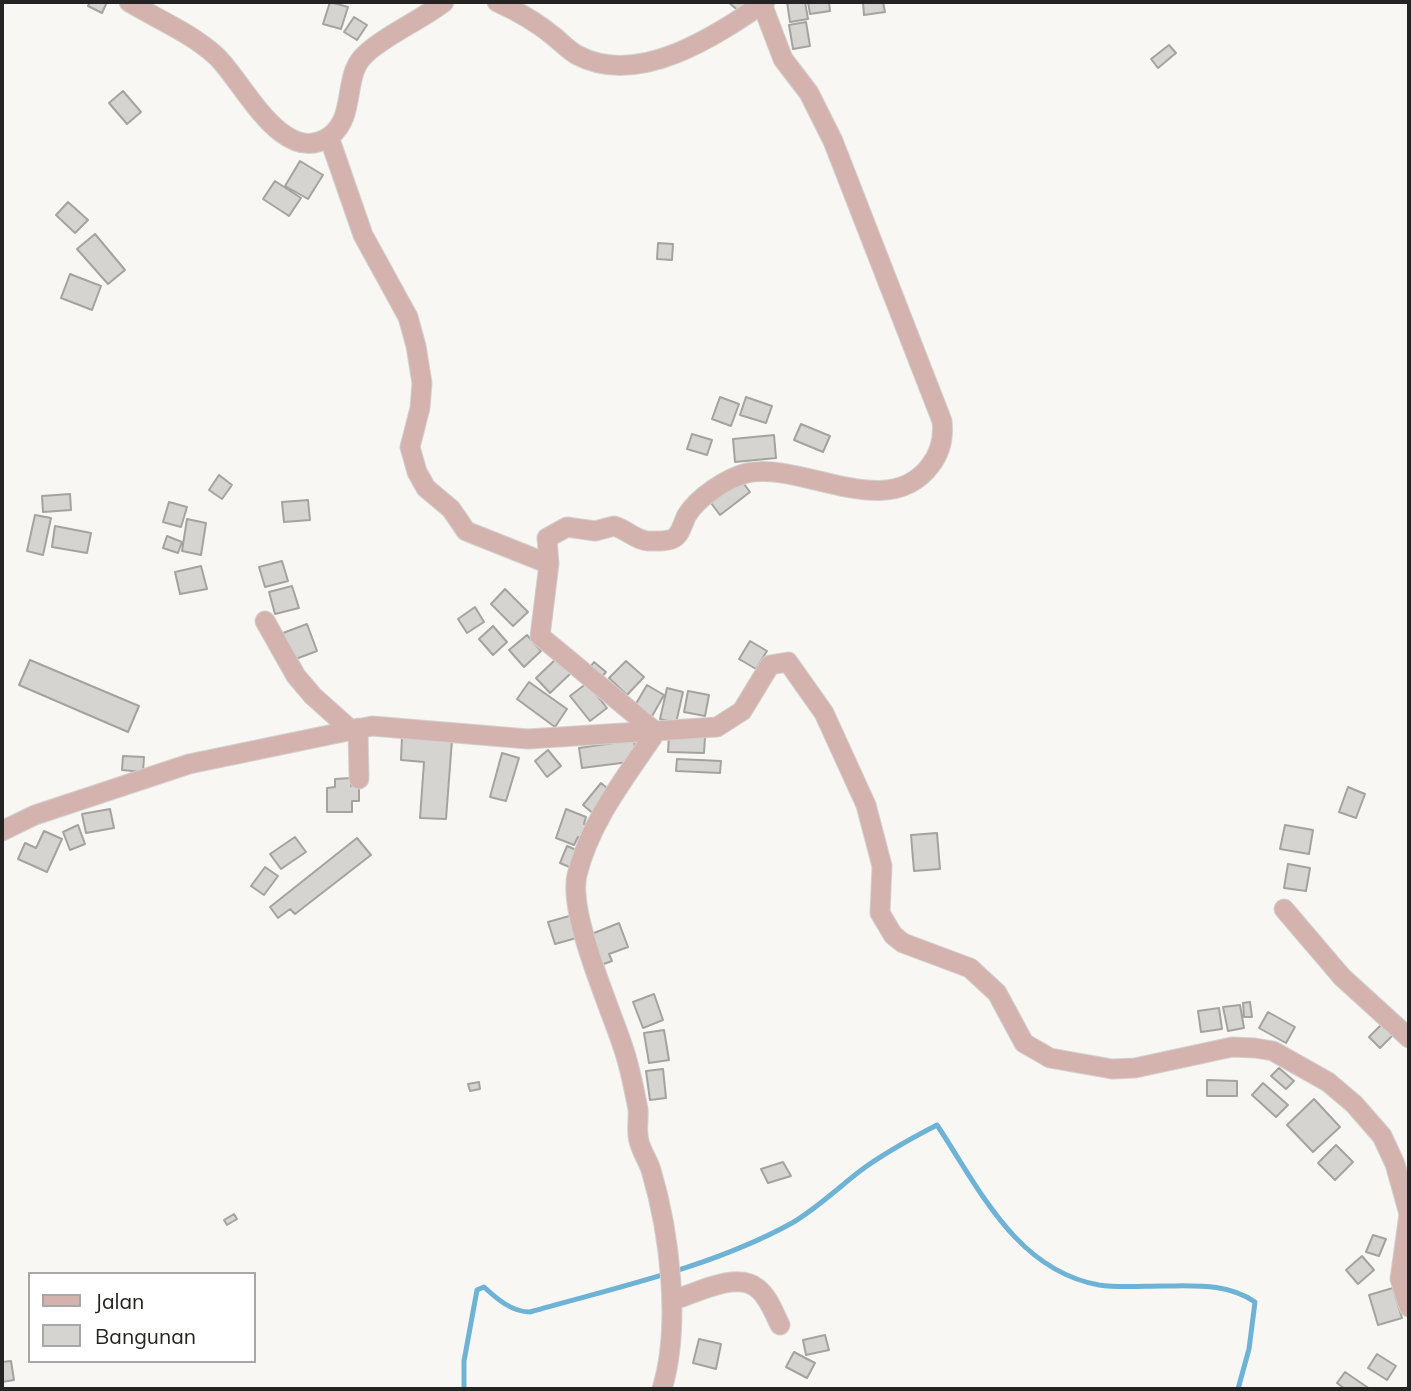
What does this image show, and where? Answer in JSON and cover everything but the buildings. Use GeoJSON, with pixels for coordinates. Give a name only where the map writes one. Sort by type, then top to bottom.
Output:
{"type":"FeatureCollection","features":[{"type":"Feature","properties":{"kind":"street"},"geometry":{"type":"LineString","coordinates":[[129,2],[214,54],[229,68],[265,120],[276,129],[303,141],[329,137],[342,120],[359,61],[444,2]]}},
{"type":"Feature","properties":{"kind":"street"},"geometry":{"type":"LineString","coordinates":[[497,2],[528,17],[575,54],[609,63],[651,61],[686,50],[718,34],[763,3],[783,59],[809,93],[834,141],[942,421],[943,437],[937,456],[916,480],[904,487],[887,489],[835,486],[765,471],[749,472],[732,477],[701,500],[692,509],[678,535],[672,539],[642,540],[614,526],[595,531],[566,527],[548,535],[549,564],[545,609],[540,627],[544,642],[656,732]]}},
{"type":"Feature","properties":{"kind":"street"},"geometry":{"type":"LineString","coordinates":[[329,137],[363,235],[408,317],[416,346],[422,383],[421,408],[410,447],[417,472],[426,488],[451,509],[466,531],[549,564]]}},
{"type":"Feature","properties":{"kind":"street"},"geometry":{"type":"LineString","coordinates":[[265,621],[296,676],[313,696],[354,729],[359,779]]}},
{"type":"Feature","properties":{"kind":"street"},"geometry":{"type":"LineString","coordinates":[[2,831],[35,815],[189,764],[372,726],[528,739],[717,727],[736,717],[770,665],[788,662],[799,681],[814,696],[866,805],[882,866],[880,914],[894,936],[903,943],[970,968],[997,993],[1024,1044],[1050,1058],[1112,1069],[1135,1068],[1231,1046],[1255,1048],[1273,1051],[1328,1082],[1353,1104],[1382,1136],[1395,1164],[1409,1214],[1400,1279],[1409,1307]]}},
{"type":"Feature","properties":{"kind":"street"},"geometry":{"type":"LineString","coordinates":[[656,732],[600,815],[576,877],[576,894],[597,973],[624,1051],[638,1111],[639,1141],[651,1170],[674,1300],[669,1365],[662,1389]]}},
{"type":"Feature","properties":{"kind":"street"},"geometry":{"type":"LineString","coordinates":[[1284,909],[1342,977],[1409,1038]]}},
{"type":"Feature","properties":{"kind":"street"},"geometry":{"type":"LineString","coordinates":[[674,1300],[730,1282],[743,1281],[758,1288],[780,1325]]}},
{"type":"Feature","properties":{"kind":"waterway"},"geometry":{"type":"LineString","coordinates":[[464,1389],[464,1361],[477,1290],[484,1287],[511,1307],[530,1312],[697,1264],[792,1223],[869,1164],[937,1125],[1003,1223],[1022,1244],[1045,1263],[1070,1276],[1099,1285],[1211,1287],[1233,1291],[1255,1302],[1249,1349],[1238,1389]]}}]}
